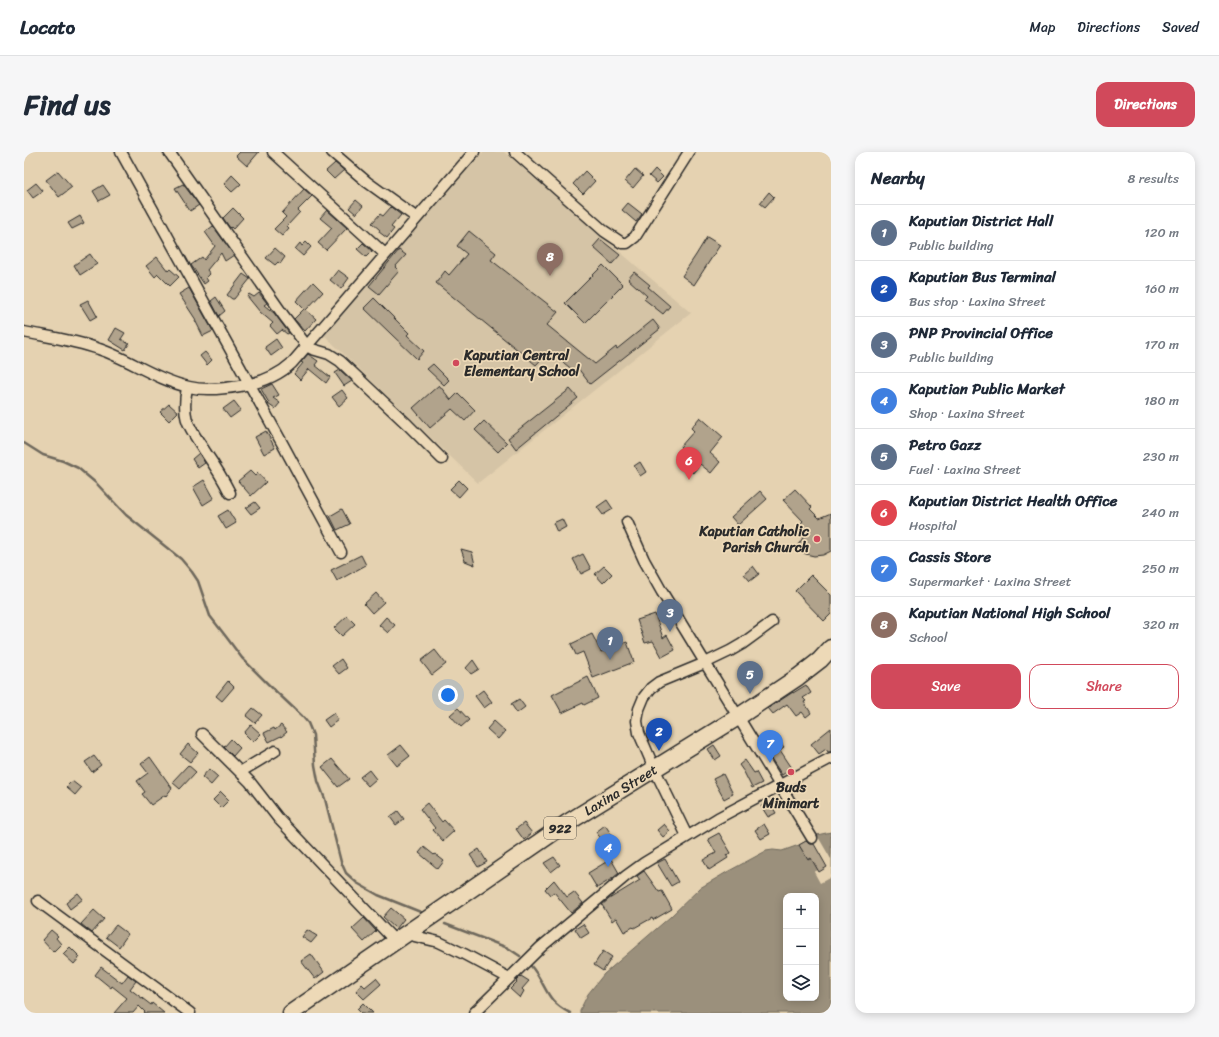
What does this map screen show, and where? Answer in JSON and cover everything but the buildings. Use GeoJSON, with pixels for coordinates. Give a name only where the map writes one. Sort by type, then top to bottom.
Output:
{"type":"FeatureCollection","features":[{"type":"Feature","properties":{"kind":"main road","name":"Laxina Street"},"geometry":{"type":"LineString","coordinates":[[291,1013],[567,823],[738,717],[810,669],[830,652]]}},
{"type":"Feature","properties":{"kind":"street"},"geometry":{"type":"LineString","coordinates":[[121,152],[341,552]]}},
{"type":"Feature","properties":{"kind":"street"},"geometry":{"type":"LineString","coordinates":[[169,152],[284,316],[307,346],[330,354],[340,361],[442,459]]}},
{"type":"Feature","properties":{"kind":"street"},"geometry":{"type":"LineString","coordinates":[[273,152],[385,254]]}},
{"type":"Feature","properties":{"kind":"street"},"geometry":{"type":"LineString","coordinates":[[332,152],[367,182],[417,218]]}},
{"type":"Feature","properties":{"kind":"street"},"geometry":{"type":"LineString","coordinates":[[24,332],[66,339],[99,349],[187,387],[209,389],[234,387],[250,385],[266,379],[292,363],[474,152]]}},
{"type":"Feature","properties":{"kind":"street"},"geometry":{"type":"LineString","coordinates":[[515,152],[604,231],[622,243],[627,243],[635,237],[689,152]]}},
{"type":"Feature","properties":{"kind":"street"},"geometry":{"type":"LineString","coordinates":[[187,387],[185,411],[188,425],[219,472],[230,493]]}},
{"type":"Feature","properties":{"kind":"street"},"geometry":{"type":"LineString","coordinates":[[627,522],[644,560],[812,838]]}},
{"type":"Feature","properties":{"kind":"street"},"geometry":{"type":"LineString","coordinates":[[687,836],[639,733],[637,721],[639,709],[644,697],[651,688],[659,682],[705,663],[742,644],[772,622]]}},
{"type":"Feature","properties":{"kind":"street"},"geometry":{"type":"LineString","coordinates":[[202,734],[240,772],[283,824],[401,938],[439,942],[509,978]]}},
{"type":"Feature","properties":{"kind":"street"},"geometry":{"type":"LineString","coordinates":[[240,772],[275,751]]}},
{"type":"Feature","properties":{"kind":"street"},"geometry":{"type":"LineString","coordinates":[[474,1013],[541,947],[626,876],[664,849],[831,758]]}},
{"type":"Feature","properties":{"kind":"street"},"geometry":{"type":"LineString","coordinates":[[38,902],[190,1013]]}},
{"type":"Feature","properties":{"kind":"shaded area"},"geometry":{"type":"Polygon","coordinates":[[[483,152],[504,152],[691,313],[478,483],[324,335],[483,152]]]}},
{"type":"Feature","properties":{"kind":"shaded area"},"geometry":{"type":"Polygon","coordinates":[[[831,832],[831,1013],[580,1013],[588,994],[604,974],[670,917],[700,888],[766,851],[782,851],[799,845],[817,835],[831,832]]]}},
{"type":"Feature","properties":{"kind":"pier"},"geometry":{"type":"Polygon","coordinates":[[[817,835],[831,859],[831,877],[820,883],[814,872],[818,870],[811,858],[808,860],[799,845],[817,835]]]}},
{"type":"Feature","properties":{"kind":"waterway"},"geometry":{"type":"LineString","coordinates":[[24,443],[43,455],[63,461],[78,468],[97,484],[126,515],[181,559],[198,581],[210,616],[242,658],[308,723],[313,735],[315,765],[318,781],[325,799],[341,862],[346,873],[357,883],[378,895],[423,913]]}},
{"type":"Feature","properties":{"kind":"waterway"},"geometry":{"type":"LineString","coordinates":[[445,924],[508,948],[520,956]]}},
{"type":"Feature","properties":{"kind":"waterway"},"geometry":{"type":"LineString","coordinates":[[531,966],[551,998],[570,1013]]}},
{"type":"Feature","properties":{"kind":"place","name":"Kaputian National High School"},"geometry":{"type":"Point","coordinates":[550,276]}},
{"type":"Feature","properties":{"kind":"place","name":"Kaputian Central Elementary School"},"geometry":{"type":"Point","coordinates":[456,363]}},
{"type":"Feature","properties":{"kind":"place","name":"Kaputian District Health Office"},"geometry":{"type":"Point","coordinates":[689,480]}},
{"type":"Feature","properties":{"kind":"place","name":"Kaputian Catholic Parish Church"},"geometry":{"type":"Point","coordinates":[817,539]}},
{"type":"Feature","properties":{"kind":"place","name":"PNP Provincial Office"},"geometry":{"type":"Point","coordinates":[670,632]}},
{"type":"Feature","properties":{"kind":"place","name":"Kaputian District Hall"},"geometry":{"type":"Point","coordinates":[610,660]}},
{"type":"Feature","properties":{"kind":"place","name":"Petro Gazz"},"geometry":{"type":"Point","coordinates":[750,694]}},
{"type":"Feature","properties":{"kind":"place","name":"Kaputian Bus Terminal"},"geometry":{"type":"Point","coordinates":[659,751]}},
{"type":"Feature","properties":{"kind":"place","name":"Cassis Store"},"geometry":{"type":"Point","coordinates":[770,763]}},
{"type":"Feature","properties":{"kind":"place","name":"Buds Minimart"},"geometry":{"type":"Point","coordinates":[791,772]}},
{"type":"Feature","properties":{"kind":"place","name":"Kaputian Public Market"},"geometry":{"type":"Point","coordinates":[608,867]}}]}
